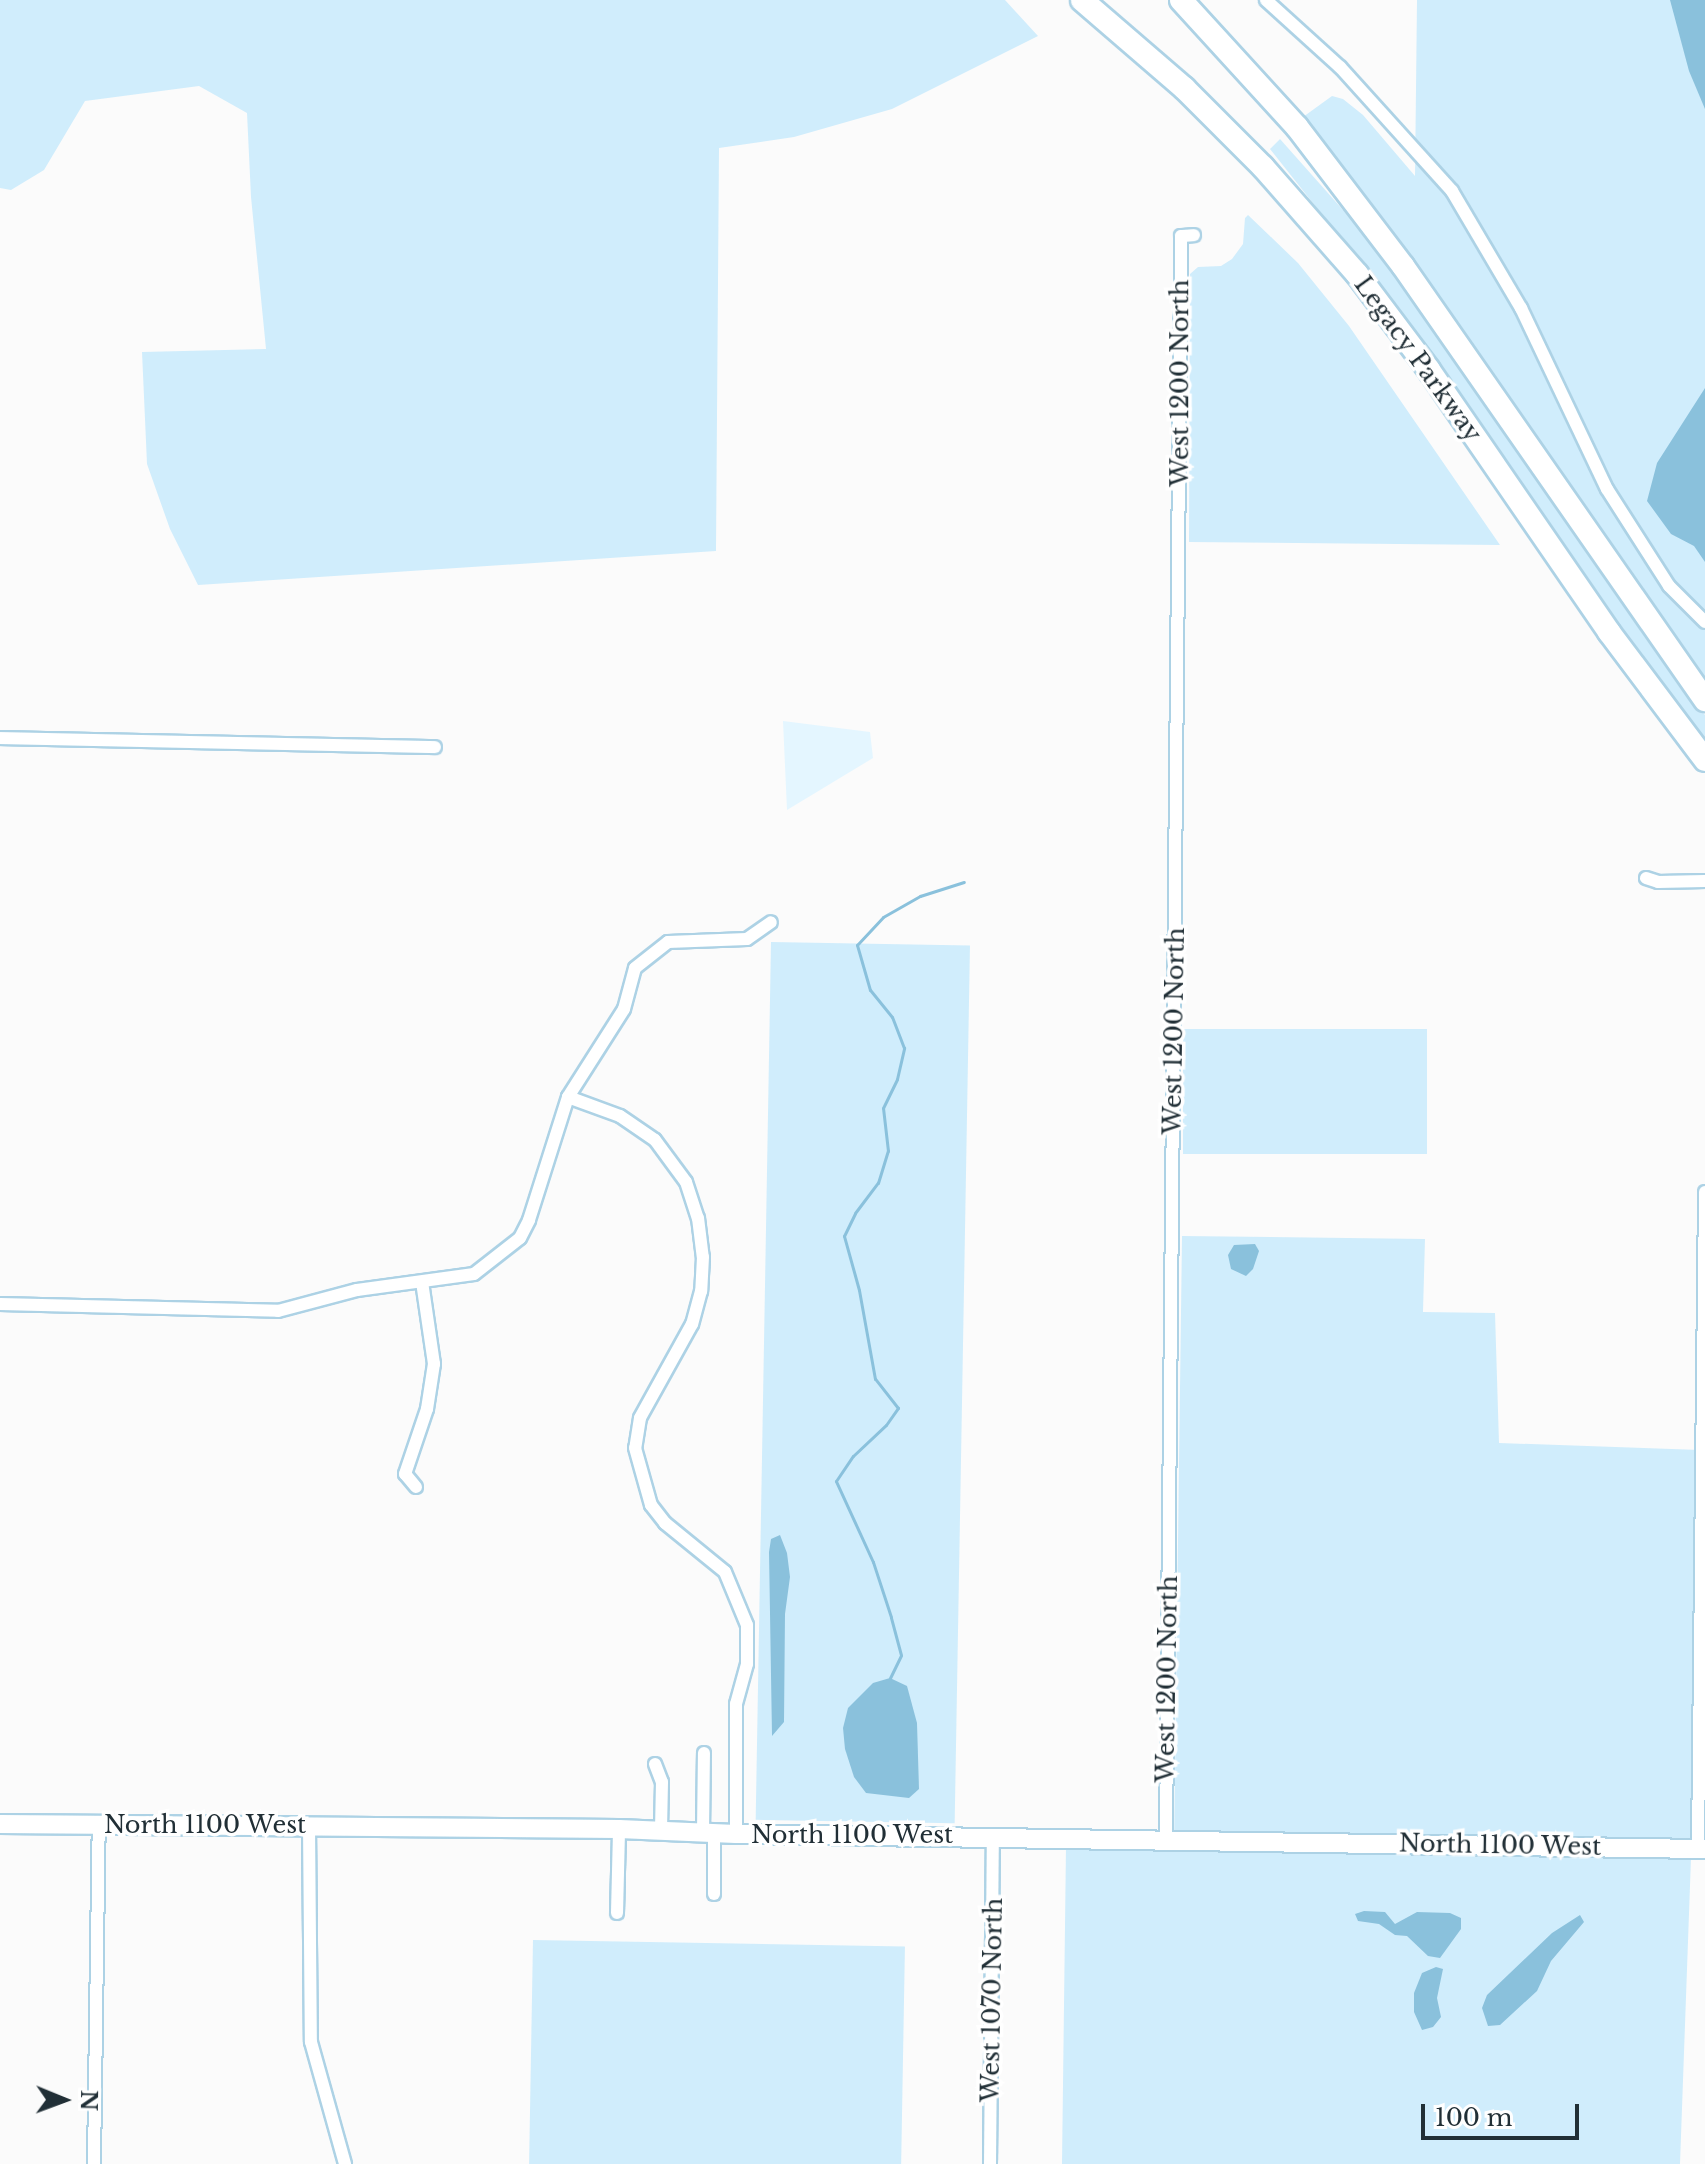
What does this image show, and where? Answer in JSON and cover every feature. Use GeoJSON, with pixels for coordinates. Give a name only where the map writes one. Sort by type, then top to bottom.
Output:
{"type":"FeatureCollection","features":[{"type":"Feature","properties":{"kind":"highway","name":"Legacy Parkway"},"geometry":{"type":"LineString","coordinates":[[1082,0],[1223,127],[1357,274],[1437,382],[1609,632],[1705,760]]}},
{"type":"Feature","properties":{"kind":"highway","name":"Legacy Parkway"},"geometry":{"type":"LineString","coordinates":[[1181,0],[1297,127],[1403,266],[1705,700]]}},
{"type":"Feature","properties":{"kind":"street"},"geometry":{"type":"LineString","coordinates":[[1266,0],[1340,67],[1452,191],[1521,308],[1607,489],[1669,586],[1705,622]]}},
{"type":"Feature","properties":{"kind":"street","name":"West 1200 North"},"geometry":{"type":"LineString","coordinates":[[1166,1839],[1181,236],[1194,235]]}},
{"type":"Feature","properties":{"kind":"street"},"geometry":{"type":"LineString","coordinates":[[0,738],[435,747]]}},
{"type":"Feature","properties":{"kind":"street"},"geometry":{"type":"LineString","coordinates":[[1646,878],[1658,882],[1705,881]]}},
{"type":"Feature","properties":{"kind":"street"},"geometry":{"type":"LineString","coordinates":[[0,1304],[278,1311],[357,1290],[474,1274],[520,1238],[529,1220],[568,1097],[624,1009],[635,968],[668,942],[747,939],[771,922]]}},
{"type":"Feature","properties":{"kind":"street"},"geometry":{"type":"LineString","coordinates":[[568,1097],[620,1116],[655,1140],[686,1182],[698,1218],[703,1257],[701,1291],[692,1324],[640,1418],[635,1448],[651,1505],[665,1523],[725,1572],[747,1625],[747,1664],[736,1704],[736,1834]]}},
{"type":"Feature","properties":{"kind":"street"},"geometry":{"type":"LineString","coordinates":[[1701,1849],[1705,1192]]}},
{"type":"Feature","properties":{"kind":"street"},"geometry":{"type":"LineString","coordinates":[[416,1487],[405,1474],[427,1409],[434,1364],[422,1282]]}},
{"type":"Feature","properties":{"kind":"street"},"geometry":{"type":"LineString","coordinates":[[704,1753],[714,1894]]}},
{"type":"Feature","properties":{"kind":"street"},"geometry":{"type":"LineString","coordinates":[[655,1764],[662,1782],[661,1831]]}},
{"type":"Feature","properties":{"kind":"street","name":"North 1100 West"},"geometry":{"type":"LineString","coordinates":[[0,1824],[619,1829],[736,1834],[1701,1849]]}},
{"type":"Feature","properties":{"kind":"street"},"geometry":{"type":"LineString","coordinates":[[94,2164],[99,1825]]}},
{"type":"Feature","properties":{"kind":"street"},"geometry":{"type":"LineString","coordinates":[[309,1826],[311,2042],[345,2164]]}},
{"type":"Feature","properties":{"kind":"street"},"geometry":{"type":"LineString","coordinates":[[617,1913],[619,1829]]}},
{"type":"Feature","properties":{"kind":"street","name":"West 1070 North"},"geometry":{"type":"LineString","coordinates":[[990,2164],[993,1836]]}},
{"type":"Feature","properties":{"kind":"shaded area"},"geometry":{"type":"Polygon","coordinates":[[[0,0],[1005,0],[1038,36],[892,109],[794,137],[719,148],[716,551],[198,585],[170,529],[147,464],[142,352],[266,349],[251,197],[247,113],[199,86],[85,101],[44,170],[11,190],[0,188],[0,0]]]}},
{"type":"Feature","properties":{"kind":"shaded area"},"geometry":{"type":"Polygon","coordinates":[[[1417,0],[1705,0],[1705,679],[1597,529],[1432,286],[1303,117],[1332,96],[1343,99],[1363,115],[1415,176],[1417,0]]]}},
{"type":"Feature","properties":{"kind":"shaded area"},"geometry":{"type":"Polygon","coordinates":[[[1280,139],[1343,210],[1348,208],[1392,267],[1641,631],[1705,715],[1705,744],[1658,684],[1405,319],[1270,149],[1280,139]]]}},
{"type":"Feature","properties":{"kind":"shaded area"},"geometry":{"type":"Polygon","coordinates":[[[1248,215],[1298,263],[1349,326],[1500,545],[1189,542],[1190,274],[1198,267],[1221,266],[1232,259],[1243,244],[1245,218],[1248,215]]]}},
{"type":"Feature","properties":{"kind":"shaded area"},"geometry":{"type":"Polygon","coordinates":[[[783,721],[870,732],[873,758],[787,810],[783,721]]]}},
{"type":"Feature","properties":{"kind":"shaded area"},"geometry":{"type":"Polygon","coordinates":[[[771,942],[970,945],[955,1823],[756,1820],[771,942]]]}},
{"type":"Feature","properties":{"kind":"shaded area"},"geometry":{"type":"Polygon","coordinates":[[[1183,1029],[1427,1029],[1427,1154],[1183,1154],[1183,1029]]]}},
{"type":"Feature","properties":{"kind":"shaded area"},"geometry":{"type":"Polygon","coordinates":[[[1182,1236],[1425,1239],[1423,1312],[1495,1313],[1499,1443],[1700,1450],[1693,1839],[1410,1834],[1410,1852],[1691,1858],[1680,2164],[1062,2164],[1066,1846],[1174,1847],[1182,1236]]]}},
{"type":"Feature","properties":{"kind":"shaded area"},"geometry":{"type":"Polygon","coordinates":[[[533,1940],[905,1946],[901,2164],[529,2164],[533,1940]]]}},
{"type":"Feature","properties":{"kind":"water"},"geometry":{"type":"Polygon","coordinates":[[[1670,0],[1705,0],[1705,109],[1689,71],[1670,0]]]}},
{"type":"Feature","properties":{"kind":"water"},"geometry":{"type":"Polygon","coordinates":[[[1705,388],[1705,562],[1694,546],[1671,534],[1647,501],[1657,463],[1705,388]]]}},
{"type":"Feature","properties":{"kind":"water"},"geometry":{"type":"Polygon","coordinates":[[[1255,1244],[1259,1251],[1253,1269],[1246,1276],[1231,1269],[1228,1255],[1234,1245],[1255,1244]]]}},
{"type":"Feature","properties":{"kind":"water"},"geometry":{"type":"Polygon","coordinates":[[[780,1535],[787,1553],[790,1577],[785,1614],[784,1722],[772,1736],[769,1552],[771,1539],[780,1535]]]}},
{"type":"Feature","properties":{"kind":"water"},"geometry":{"type":"Polygon","coordinates":[[[890,1678],[907,1686],[917,1723],[919,1789],[909,1798],[866,1793],[854,1777],[845,1749],[843,1728],[848,1708],[873,1683],[890,1678]]]}},
{"type":"Feature","properties":{"kind":"water"},"geometry":{"type":"Polygon","coordinates":[[[1385,1912],[1395,1924],[1417,1912],[1450,1913],[1461,1918],[1461,1929],[1440,1958],[1428,1956],[1407,1936],[1395,1935],[1379,1924],[1358,1921],[1355,1914],[1385,1912]]]}},
{"type":"Feature","properties":{"kind":"water"},"geometry":{"type":"Polygon","coordinates":[[[1580,1915],[1584,1922],[1551,1961],[1537,1991],[1500,2025],[1488,2026],[1482,2008],[1487,1995],[1552,1933],[1580,1915]]]}},
{"type":"Feature","properties":{"kind":"water"},"geometry":{"type":"Polygon","coordinates":[[[1436,1967],[1443,1969],[1437,1998],[1441,2017],[1433,2027],[1422,2030],[1414,2012],[1414,1993],[1422,1973],[1436,1967]]]}},
{"type":"Feature","properties":{"kind":"waterway"},"geometry":{"type":"LineString","coordinates":[[890,1678],[901,1655],[891,1617],[873,1562],[836,1481],[853,1456],[886,1425],[898,1408],[875,1379],[859,1290],[844,1236],[855,1213],[878,1183],[888,1151],[883,1108],[897,1079],[904,1048],[892,1017],[870,990],[857,945],[883,917],[920,896],[964,882]]}}]}
